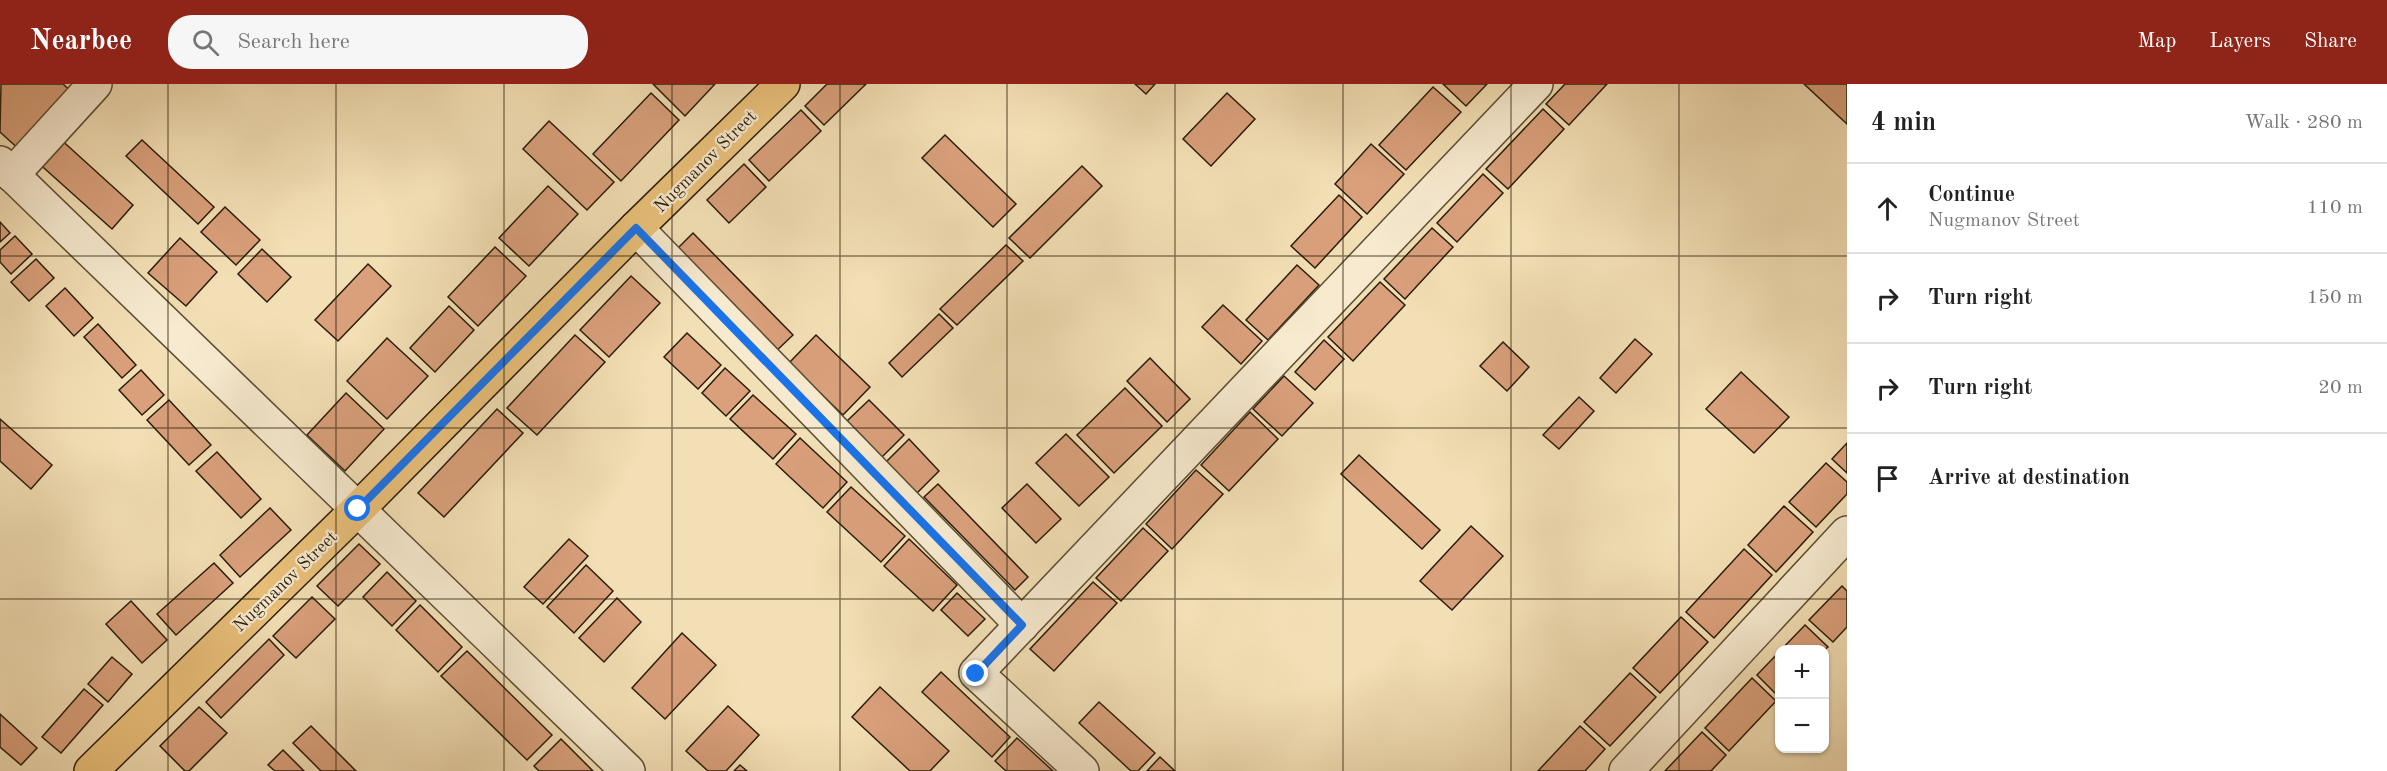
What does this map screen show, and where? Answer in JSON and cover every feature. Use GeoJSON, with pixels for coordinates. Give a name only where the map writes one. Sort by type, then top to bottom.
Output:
{"type":"FeatureCollection","features":[{"type":"Feature","properties":{"kind":"main road","name":"Nugmanov Street"},"geometry":{"type":"LineString","coordinates":[[92,771],[783,84]]}},
{"type":"Feature","properties":{"kind":"street"},"geometry":{"type":"LineString","coordinates":[[95,84],[6,169],[628,771]]}},
{"type":"Feature","properties":{"kind":"street"},"geometry":{"type":"LineString","coordinates":[[1082,771],[976,674],[1536,84]]}},
{"type":"Feature","properties":{"kind":"street"},"geometry":{"type":"LineString","coordinates":[[636,228],[1022,625]]}},
{"type":"Feature","properties":{"kind":"street"},"geometry":{"type":"LineString","coordinates":[[1626,771],[1847,533]]}},
{"type":"Feature","properties":{"kind":"building"},"geometry":{"type":"Polygon","coordinates":[[[1,84],[63,84],[74,94],[22,152],[0,132],[1,84]]]}},
{"type":"Feature","properties":{"kind":"building"},"geometry":{"type":"Polygon","coordinates":[[[653,84],[715,84],[685,116],[653,84]]]}},
{"type":"Feature","properties":{"kind":"building"},"geometry":{"type":"Polygon","coordinates":[[[827,84],[866,84],[824,125],[805,106],[827,84]]]}},
{"type":"Feature","properties":{"kind":"building"},"geometry":{"type":"Polygon","coordinates":[[[1135,84],[1155,84],[1146,94],[1135,84]]]}},
{"type":"Feature","properties":{"kind":"building"},"geometry":{"type":"Polygon","coordinates":[[[1443,84],[1487,84],[1466,106],[1443,84]]]}},
{"type":"Feature","properties":{"kind":"building"},"geometry":{"type":"Polygon","coordinates":[[[1565,84],[1607,84],[1569,125],[1546,104],[1565,84]]]}},
{"type":"Feature","properties":{"kind":"building"},"geometry":{"type":"Polygon","coordinates":[[[1804,84],[1847,84],[1847,124],[1804,84]]]}},
{"type":"Feature","properties":{"kind":"building"},"geometry":{"type":"Polygon","coordinates":[[[1433,87],[1461,112],[1406,170],[1379,145],[1433,87]]]}},
{"type":"Feature","properties":{"kind":"building"},"geometry":{"type":"Polygon","coordinates":[[[651,93],[679,120],[621,181],[593,154],[651,93]]]}},
{"type":"Feature","properties":{"kind":"building"},"geometry":{"type":"Polygon","coordinates":[[[1227,93],[1255,119],[1211,166],[1183,139],[1227,93]]]}},
{"type":"Feature","properties":{"kind":"building"},"geometry":{"type":"Polygon","coordinates":[[[1543,109],[1564,129],[1508,189],[1486,169],[1543,109]]]}},
{"type":"Feature","properties":{"kind":"building"},"geometry":{"type":"Polygon","coordinates":[[[801,110],[821,131],[769,181],[749,160],[801,110]]]}},
{"type":"Feature","properties":{"kind":"building"},"geometry":{"type":"Polygon","coordinates":[[[549,121],[614,182],[587,210],[523,149],[549,121]]]}},
{"type":"Feature","properties":{"kind":"building"},"geometry":{"type":"Polygon","coordinates":[[[945,135],[1016,204],[993,227],[922,158],[945,135]]]}},
{"type":"Feature","properties":{"kind":"building"},"geometry":{"type":"Polygon","coordinates":[[[57,136],[133,205],[112,229],[35,160],[57,136]]]}},
{"type":"Feature","properties":{"kind":"building"},"geometry":{"type":"Polygon","coordinates":[[[142,140],[214,207],[198,224],[126,156],[142,140]]]}},
{"type":"Feature","properties":{"kind":"building"},"geometry":{"type":"Polygon","coordinates":[[[1371,144],[1404,174],[1367,214],[1335,184],[1371,144]]]}},
{"type":"Feature","properties":{"kind":"building"},"geometry":{"type":"Polygon","coordinates":[[[744,164],[766,187],[729,223],[707,200],[744,164]]]}},
{"type":"Feature","properties":{"kind":"building"},"geometry":{"type":"Polygon","coordinates":[[[1082,166],[1102,186],[1030,258],[1009,238],[1082,166]]]}},
{"type":"Feature","properties":{"kind":"building"},"geometry":{"type":"Polygon","coordinates":[[[1483,174],[1503,193],[1457,242],[1437,223],[1483,174]]]}},
{"type":"Feature","properties":{"kind":"building"},"geometry":{"type":"Polygon","coordinates":[[[548,186],[578,214],[529,266],[499,238],[548,186]]]}},
{"type":"Feature","properties":{"kind":"building"},"geometry":{"type":"Polygon","coordinates":[[[1339,195],[1362,217],[1315,268],[1291,246],[1339,195]]]}},
{"type":"Feature","properties":{"kind":"building"},"geometry":{"type":"Polygon","coordinates":[[[225,207],[260,240],[236,265],[201,232],[225,207]]]}},
{"type":"Feature","properties":{"kind":"building"},"geometry":{"type":"Polygon","coordinates":[[[0,222],[10,233],[0,242],[0,222]]]}},
{"type":"Feature","properties":{"kind":"building"},"geometry":{"type":"Polygon","coordinates":[[[1432,228],[1453,247],[1405,299],[1384,279],[1432,228]]]}},
{"type":"Feature","properties":{"kind":"building"},"geometry":{"type":"Polygon","coordinates":[[[693,233],[793,335],[773,354],[674,252],[693,233]]]}},
{"type":"Feature","properties":{"kind":"building"},"geometry":{"type":"Polygon","coordinates":[[[15,236],[32,254],[11,274],[0,262],[0,250],[15,236]]]}},
{"type":"Feature","properties":{"kind":"building"},"geometry":{"type":"Polygon","coordinates":[[[180,238],[217,272],[186,306],[148,273],[180,238]]]}},
{"type":"Feature","properties":{"kind":"building"},"geometry":{"type":"Polygon","coordinates":[[[1006,245],[1023,261],[957,325],[940,309],[1006,245]]]}},
{"type":"Feature","properties":{"kind":"building"},"geometry":{"type":"Polygon","coordinates":[[[495,247],[526,276],[478,326],[448,297],[495,247]]]}},
{"type":"Feature","properties":{"kind":"building"},"geometry":{"type":"Polygon","coordinates":[[[262,249],[291,277],[267,302],[238,274],[262,249]]]}},
{"type":"Feature","properties":{"kind":"building"},"geometry":{"type":"Polygon","coordinates":[[[36,259],[54,278],[29,301],[11,282],[36,259]]]}},
{"type":"Feature","properties":{"kind":"building"},"geometry":{"type":"Polygon","coordinates":[[[368,264],[391,286],[338,341],[315,320],[368,264]]]}},
{"type":"Feature","properties":{"kind":"building"},"geometry":{"type":"Polygon","coordinates":[[[1297,265],[1319,285],[1268,340],[1246,320],[1297,265]]]}},
{"type":"Feature","properties":{"kind":"building"},"geometry":{"type":"Polygon","coordinates":[[[631,276],[660,303],[609,357],[580,330],[631,276]]]}},
{"type":"Feature","properties":{"kind":"building"},"geometry":{"type":"Polygon","coordinates":[[[1380,282],[1405,305],[1353,361],[1328,337],[1380,282]]]}},
{"type":"Feature","properties":{"kind":"building"},"geometry":{"type":"Polygon","coordinates":[[[65,288],[93,318],[74,336],[46,306],[65,288]]]}},
{"type":"Feature","properties":{"kind":"building"},"geometry":{"type":"Polygon","coordinates":[[[1223,305],[1262,341],[1241,364],[1202,327],[1223,305]]]}},
{"type":"Feature","properties":{"kind":"building"},"geometry":{"type":"Polygon","coordinates":[[[449,306],[474,330],[435,372],[410,348],[449,306]]]}},
{"type":"Feature","properties":{"kind":"building"},"geometry":{"type":"Polygon","coordinates":[[[939,314],[953,328],[902,377],[889,363],[939,314]]]}},
{"type":"Feature","properties":{"kind":"building"},"geometry":{"type":"Polygon","coordinates":[[[98,324],[136,365],[122,378],[84,337],[98,324]]]}},
{"type":"Feature","properties":{"kind":"building"},"geometry":{"type":"Polygon","coordinates":[[[687,333],[721,365],[698,389],[664,357],[687,333]]]}},
{"type":"Feature","properties":{"kind":"building"},"geometry":{"type":"Polygon","coordinates":[[[575,335],[605,362],[537,435],[507,408],[575,335]]]}},
{"type":"Feature","properties":{"kind":"building"},"geometry":{"type":"Polygon","coordinates":[[[816,335],[870,387],[843,415],[789,363],[816,335]]]}},
{"type":"Feature","properties":{"kind":"building"},"geometry":{"type":"Polygon","coordinates":[[[387,338],[428,376],[387,419],[347,381],[387,338]]]}},
{"type":"Feature","properties":{"kind":"building"},"geometry":{"type":"Polygon","coordinates":[[[1635,339],[1652,354],[1616,393],[1600,378],[1635,339]]]}},
{"type":"Feature","properties":{"kind":"building"},"geometry":{"type":"Polygon","coordinates":[[[1324,340],[1344,359],[1315,390],[1295,372],[1324,340]]]}},
{"type":"Feature","properties":{"kind":"building"},"geometry":{"type":"Polygon","coordinates":[[[1503,342],[1529,367],[1507,391],[1480,366],[1503,342]]]}},
{"type":"Feature","properties":{"kind":"building"},"geometry":{"type":"Polygon","coordinates":[[[1150,358],[1190,399],[1167,422],[1127,381],[1150,358]]]}},
{"type":"Feature","properties":{"kind":"building"},"geometry":{"type":"Polygon","coordinates":[[[725,368],[750,391],[726,416],[702,393],[725,368]]]}},
{"type":"Feature","properties":{"kind":"building"},"geometry":{"type":"Polygon","coordinates":[[[141,370],[164,395],[142,415],[119,390],[141,370]]]}},
{"type":"Feature","properties":{"kind":"building"},"geometry":{"type":"Polygon","coordinates":[[[1741,372],[1789,417],[1754,453],[1706,409],[1741,372]]]}},
{"type":"Feature","properties":{"kind":"building"},"geometry":{"type":"Polygon","coordinates":[[[1284,376],[1313,403],[1282,436],[1253,409],[1284,376]]]}},
{"type":"Feature","properties":{"kind":"building"},"geometry":{"type":"Polygon","coordinates":[[[1125,388],[1162,426],[1114,473],[1077,435],[1125,388]]]}},
{"type":"Feature","properties":{"kind":"building"},"geometry":{"type":"Polygon","coordinates":[[[346,393],[384,429],[345,471],[307,435],[346,393]]]}},
{"type":"Feature","properties":{"kind":"building"},"geometry":{"type":"Polygon","coordinates":[[[753,395],[796,434],[773,459],[730,419],[753,395]]]}},
{"type":"Feature","properties":{"kind":"building"},"geometry":{"type":"Polygon","coordinates":[[[1579,397],[1594,411],[1559,449],[1543,435],[1579,397]]]}},
{"type":"Feature","properties":{"kind":"building"},"geometry":{"type":"Polygon","coordinates":[[[169,400],[211,445],[189,465],[147,420],[169,400]]]}},
{"type":"Feature","properties":{"kind":"building"},"geometry":{"type":"Polygon","coordinates":[[[869,400],[904,435],[882,457],[847,421],[869,400]]]}},
{"type":"Feature","properties":{"kind":"building"},"geometry":{"type":"Polygon","coordinates":[[[497,409],[523,433],[444,517],[418,493],[497,409]]]}},
{"type":"Feature","properties":{"kind":"building"},"geometry":{"type":"Polygon","coordinates":[[[1250,412],[1278,439],[1229,491],[1201,465],[1250,412]]]}},
{"type":"Feature","properties":{"kind":"building"},"geometry":{"type":"Polygon","coordinates":[[[0,419],[52,465],[31,489],[0,461],[0,419]]]}},
{"type":"Feature","properties":{"kind":"building"},"geometry":{"type":"Polygon","coordinates":[[[1066,434],[1109,477],[1079,506],[1036,463],[1066,434]]]}},
{"type":"Feature","properties":{"kind":"building"},"geometry":{"type":"Polygon","coordinates":[[[800,438],[847,482],[823,508],[776,464],[800,438]]]}},
{"type":"Feature","properties":{"kind":"building"},"geometry":{"type":"Polygon","coordinates":[[[909,439],[939,471],[917,493],[886,462],[909,439]]]}},
{"type":"Feature","properties":{"kind":"building"},"geometry":{"type":"Polygon","coordinates":[[[1847,443],[1847,473],[1832,459],[1847,443]]]}},
{"type":"Feature","properties":{"kind":"building"},"geometry":{"type":"Polygon","coordinates":[[[217,452],[261,499],[241,518],[196,471],[217,452]]]}},
{"type":"Feature","properties":{"kind":"building"},"geometry":{"type":"Polygon","coordinates":[[[1359,455],[1440,530],[1422,549],[1341,474],[1359,455]]]}},
{"type":"Feature","properties":{"kind":"building"},"geometry":{"type":"Polygon","coordinates":[[[1826,463],[1847,482],[1847,494],[1816,527],[1789,502],[1826,463]]]}},
{"type":"Feature","properties":{"kind":"building"},"geometry":{"type":"Polygon","coordinates":[[[1196,470],[1223,494],[1172,549],[1146,524],[1196,470]]]}},
{"type":"Feature","properties":{"kind":"building"},"geometry":{"type":"Polygon","coordinates":[[[938,484],[1028,577],[1015,590],[924,497],[938,484]]]}},
{"type":"Feature","properties":{"kind":"building"},"geometry":{"type":"Polygon","coordinates":[[[1027,484],[1061,519],[1036,543],[1002,508],[1027,484]]]}},
{"type":"Feature","properties":{"kind":"building"},"geometry":{"type":"Polygon","coordinates":[[[851,487],[905,536],[881,562],[827,512],[851,487]]]}},
{"type":"Feature","properties":{"kind":"building"},"geometry":{"type":"Polygon","coordinates":[[[1784,506],[1813,532],[1776,572],[1748,545],[1784,506]]]}},
{"type":"Feature","properties":{"kind":"building"},"geometry":{"type":"Polygon","coordinates":[[[270,508],[291,530],[240,577],[220,555],[270,508]]]}},
{"type":"Feature","properties":{"kind":"building"},"geometry":{"type":"Polygon","coordinates":[[[1471,526],[1503,556],[1452,610],[1420,581],[1471,526]]]}},
{"type":"Feature","properties":{"kind":"building"},"geometry":{"type":"Polygon","coordinates":[[[1143,528],[1168,551],[1121,601],[1096,578],[1143,528]]]}},
{"type":"Feature","properties":{"kind":"building"},"geometry":{"type":"Polygon","coordinates":[[[569,539],[588,556],[543,604],[524,587],[569,539]]]}},
{"type":"Feature","properties":{"kind":"building"},"geometry":{"type":"Polygon","coordinates":[[[909,539],[957,585],[933,611],[884,566],[909,539]]]}},
{"type":"Feature","properties":{"kind":"building"},"geometry":{"type":"Polygon","coordinates":[[[359,544],[380,564],[338,606],[317,586],[359,544]]]}},
{"type":"Feature","properties":{"kind":"building"},"geometry":{"type":"Polygon","coordinates":[[[1744,549],[1772,575],[1714,638],[1686,612],[1744,549]]]}},
{"type":"Feature","properties":{"kind":"building"},"geometry":{"type":"Polygon","coordinates":[[[214,563],[233,583],[176,635],[157,614],[214,563]]]}},
{"type":"Feature","properties":{"kind":"building"},"geometry":{"type":"Polygon","coordinates":[[[586,565],[613,591],[574,633],[547,607],[586,565]]]}},
{"type":"Feature","properties":{"kind":"building"},"geometry":{"type":"Polygon","coordinates":[[[387,572],[416,601],[392,626],[363,597],[387,572]]]}},
{"type":"Feature","properties":{"kind":"building"},"geometry":{"type":"Polygon","coordinates":[[[1093,582],[1117,603],[1054,671],[1030,649],[1093,582]]]}},
{"type":"Feature","properties":{"kind":"building"},"geometry":{"type":"Polygon","coordinates":[[[1842,586],[1847,591],[1847,627],[1833,642],[1809,620],[1842,586]]]}},
{"type":"Feature","properties":{"kind":"building"},"geometry":{"type":"Polygon","coordinates":[[[957,593],[985,619],[968,636],[941,610],[957,593]]]}},
{"type":"Feature","properties":{"kind":"building"},"geometry":{"type":"Polygon","coordinates":[[[312,597],[335,619],[296,658],[273,636],[312,597]]]}},
{"type":"Feature","properties":{"kind":"building"},"geometry":{"type":"Polygon","coordinates":[[[617,598],[641,622],[604,662],[579,638],[617,598]]]}},
{"type":"Feature","properties":{"kind":"building"},"geometry":{"type":"Polygon","coordinates":[[[131,601],[167,640],[142,663],[106,624],[131,601]]]}},
{"type":"Feature","properties":{"kind":"building"},"geometry":{"type":"Polygon","coordinates":[[[420,605],[462,647],[438,672],[396,630],[420,605]]]}},
{"type":"Feature","properties":{"kind":"building"},"geometry":{"type":"Polygon","coordinates":[[[1681,617],[1708,642],[1660,693],[1633,668],[1681,617]]]}},
{"type":"Feature","properties":{"kind":"building"},"geometry":{"type":"Polygon","coordinates":[[[1805,625],[1826,645],[1786,645],[1805,625]]]}},
{"type":"Feature","properties":{"kind":"building"},"geometry":{"type":"Polygon","coordinates":[[[682,633],[716,665],[665,719],[632,688],[682,633]]]}},
{"type":"Feature","properties":{"kind":"building"},"geometry":{"type":"Polygon","coordinates":[[[269,639],[284,655],[221,718],[206,702],[269,639]]]}},
{"type":"Feature","properties":{"kind":"building"},"geometry":{"type":"Polygon","coordinates":[[[467,651],[552,735],[527,760],[441,676],[467,651]]]}},
{"type":"Feature","properties":{"kind":"building"},"geometry":{"type":"Polygon","coordinates":[[[1775,656],[1775,693],[1757,675],[1775,656]]]}},
{"type":"Feature","properties":{"kind":"building"},"geometry":{"type":"Polygon","coordinates":[[[112,657],[132,674],[108,702],[88,684],[112,657]]]}},
{"type":"Feature","properties":{"kind":"building"},"geometry":{"type":"Polygon","coordinates":[[[941,672],[1010,737],[992,757],[922,692],[941,672]]]}},
{"type":"Feature","properties":{"kind":"building"},"geometry":{"type":"Polygon","coordinates":[[[1630,673],[1656,697],[1610,746],[1584,722],[1630,673]]]}},
{"type":"Feature","properties":{"kind":"building"},"geometry":{"type":"Polygon","coordinates":[[[1752,678],[1775,700],[1729,751],[1705,728],[1752,678]]]}},
{"type":"Feature","properties":{"kind":"building"},"geometry":{"type":"Polygon","coordinates":[[[880,687],[949,751],[930,771],[910,771],[852,717],[880,687]]]}},
{"type":"Feature","properties":{"kind":"building"},"geometry":{"type":"Polygon","coordinates":[[[84,689],[103,705],[61,753],[42,737],[84,689]]]}},
{"type":"Feature","properties":{"kind":"building"},"geometry":{"type":"Polygon","coordinates":[[[1099,702],[1155,753],[1138,771],[1131,771],[1079,723],[1099,702]]]}},
{"type":"Feature","properties":{"kind":"building"},"geometry":{"type":"Polygon","coordinates":[[[728,706],[759,735],[726,771],[708,771],[686,751],[728,706]]]}},
{"type":"Feature","properties":{"kind":"building"},"geometry":{"type":"Polygon","coordinates":[[[199,707],[227,733],[189,771],[185,771],[160,746],[199,707]]]}},
{"type":"Feature","properties":{"kind":"building"},"geometry":{"type":"Polygon","coordinates":[[[0,714],[37,748],[21,765],[0,747],[0,714]]]}},
{"type":"Feature","properties":{"kind":"building"},"geometry":{"type":"Polygon","coordinates":[[[311,726],[356,771],[321,771],[293,743],[311,726]]]}},
{"type":"Feature","properties":{"kind":"building"},"geometry":{"type":"Polygon","coordinates":[[[1580,726],[1605,749],[1585,771],[1538,771],[1580,726]]]}},
{"type":"Feature","properties":{"kind":"building"},"geometry":{"type":"Polygon","coordinates":[[[1702,732],[1726,755],[1711,771],[1665,771],[1702,732]]]}},
{"type":"Feature","properties":{"kind":"building"},"geometry":{"type":"Polygon","coordinates":[[[1017,738],[1053,771],[1006,771],[995,761],[1017,738]]]}},
{"type":"Feature","properties":{"kind":"building"},"geometry":{"type":"Polygon","coordinates":[[[561,739],[593,771],[539,771],[534,766],[561,739]]]}},
{"type":"Feature","properties":{"kind":"building"},"geometry":{"type":"Polygon","coordinates":[[[283,750],[304,771],[275,771],[268,765],[283,750]]]}},
{"type":"Feature","properties":{"kind":"building"},"geometry":{"type":"Polygon","coordinates":[[[1160,757],[1175,771],[1147,771],[1160,757]]]}},
{"type":"Feature","properties":{"kind":"building"},"geometry":{"type":"Polygon","coordinates":[[[740,765],[747,771],[734,771],[740,765]]]}},
{"type":"Feature","properties":{"kind":"route"},"geometry":{"type":"LineString","coordinates":[[358,509],[636,228],[1022,625],[976,674]]}}]}
